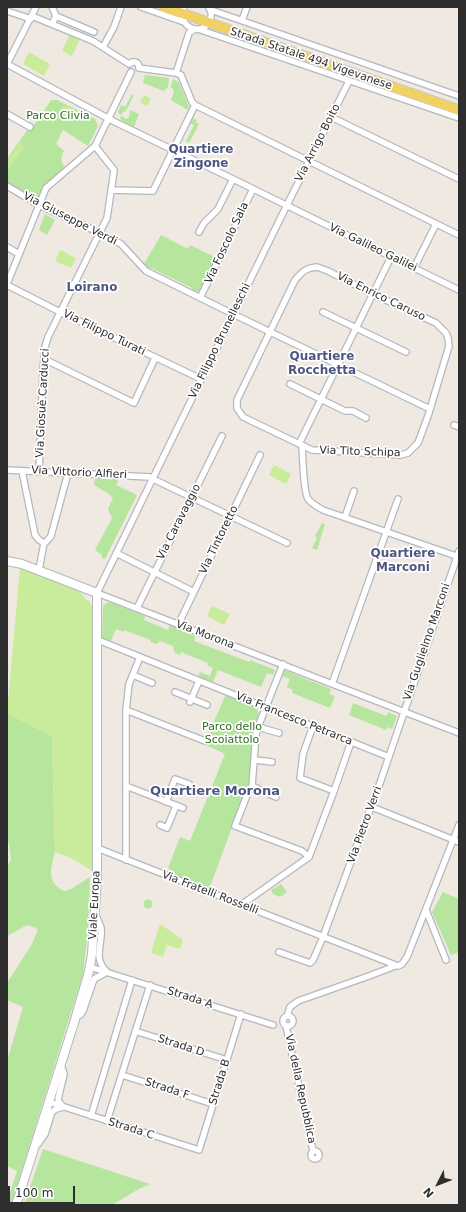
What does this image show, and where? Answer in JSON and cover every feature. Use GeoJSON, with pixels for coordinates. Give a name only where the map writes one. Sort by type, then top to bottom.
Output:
{"type":"FeatureCollection","features":[{"type":"Feature","properties":{"kind":"main road","name":"Strada Statale 494 Vigevanese"},"geometry":{"type":"LineString","coordinates":[[164,7],[184,14],[210,14],[459,105]]}},
{"type":"Feature","properties":{"kind":"main road","name":"Strada Statale 494 Vigevanese"},"geometry":{"type":"LineString","coordinates":[[210,14],[459,110]]}},
{"type":"Feature","properties":{"kind":"main road","name":"Via Morona"},"geometry":{"type":"LineString","coordinates":[[7,561],[39,570],[97,593]]}},
{"type":"Feature","properties":{"kind":"main road","name":"Viale Europa"},"geometry":{"type":"LineString","coordinates":[[16,1205],[76,1017],[90,969],[92,954],[97,848],[97,593]]}},
{"type":"Feature","properties":{"kind":"street"},"geometry":{"type":"LineString","coordinates":[[7,64],[36,7]]}},
{"type":"Feature","properties":{"kind":"street"},"geometry":{"type":"LineString","coordinates":[[52,7],[56,16],[94,32]]}},
{"type":"Feature","properties":{"kind":"street"},"geometry":{"type":"LineString","coordinates":[[103,47],[114,27],[121,7]]}},
{"type":"Feature","properties":{"kind":"street"},"geometry":{"type":"LineString","coordinates":[[141,7],[184,14],[194,30],[349,80],[459,118]]}},
{"type":"Feature","properties":{"kind":"street"},"geometry":{"type":"LineString","coordinates":[[242,20],[247,7]]}},
{"type":"Feature","properties":{"kind":"street"},"geometry":{"type":"LineString","coordinates":[[7,11],[52,24],[91,40],[129,64]]}},
{"type":"Feature","properties":{"kind":"street"},"geometry":{"type":"LineString","coordinates":[[176,73],[194,30],[206,26],[210,14],[242,20],[459,96]]}},
{"type":"Feature","properties":{"kind":"street"},"geometry":{"type":"LineString","coordinates":[[52,24],[56,16]]}},
{"type":"Feature","properties":{"kind":"street"},"geometry":{"type":"LineString","coordinates":[[129,64],[136,62],[139,68]]}},
{"type":"Feature","properties":{"kind":"street","name":"Via Galileo Galilei"},"geometry":{"type":"LineString","coordinates":[[7,64],[108,119],[459,290]]}},
{"type":"Feature","properties":{"kind":"street"},"geometry":{"type":"LineString","coordinates":[[129,64],[128,68],[131,72]]}},
{"type":"Feature","properties":{"kind":"street"},"geometry":{"type":"LineString","coordinates":[[139,68],[181,75],[192,102],[195,105],[459,235]]}},
{"type":"Feature","properties":{"kind":"street"},"geometry":{"type":"LineString","coordinates":[[131,72],[136,72],[139,68]]}},
{"type":"Feature","properties":{"kind":"street"},"geometry":{"type":"LineString","coordinates":[[7,285],[46,188],[95,146],[131,72]]}},
{"type":"Feature","properties":{"kind":"street","name":"Via Arrigo Boito"},"geometry":{"type":"LineString","coordinates":[[286,205],[349,80]]}},
{"type":"Feature","properties":{"kind":"street"},"geometry":{"type":"LineString","coordinates":[[111,190],[153,191],[195,105]]}},
{"type":"Feature","properties":{"kind":"street"},"geometry":{"type":"LineString","coordinates":[[7,114],[30,127]]}},
{"type":"Feature","properties":{"kind":"street"},"geometry":{"type":"LineString","coordinates":[[331,117],[459,179]]}},
{"type":"Feature","properties":{"kind":"street","name":"Via Giosuè Carducci"},"geometry":{"type":"LineString","coordinates":[[39,472],[45,347],[60,312],[107,218],[114,178],[114,170],[95,146]]}},
{"type":"Feature","properties":{"kind":"street"},"geometry":{"type":"LineString","coordinates":[[199,232],[204,223],[218,209],[233,179]]}},
{"type":"Feature","properties":{"kind":"street","name":"Via Giuseppe Verdi"},"geometry":{"type":"LineString","coordinates":[[7,186],[39,205],[121,244],[146,271],[430,409]]}},
{"type":"Feature","properties":{"kind":"street","name":"Via Foscolo Sala"},"geometry":{"type":"LineString","coordinates":[[200,298],[253,189]]}},
{"type":"Feature","properties":{"kind":"street","name":"Via Filippo Brunelleschi"},"geometry":{"type":"LineString","coordinates":[[97,593],[199,378],[233,314],[286,205]]}},
{"type":"Feature","properties":{"kind":"street"},"geometry":{"type":"LineString","coordinates":[[414,268],[436,224]]}},
{"type":"Feature","properties":{"kind":"street"},"geometry":{"type":"LineString","coordinates":[[7,247],[19,254]]}},
{"type":"Feature","properties":{"kind":"street"},"geometry":{"type":"LineString","coordinates":[[391,257],[321,400],[301,445],[305,488],[308,498],[316,506],[324,510],[458,555]]}},
{"type":"Feature","properties":{"kind":"street","name":"Via Enrico Caruso"},"geometry":{"type":"LineString","coordinates":[[270,332],[295,280],[308,268],[317,267],[328,271],[373,294],[436,323],[446,333],[449,346],[430,409]]}},
{"type":"Feature","properties":{"kind":"street","name":"Via Filippo Turati"},"geometry":{"type":"LineString","coordinates":[[7,285],[199,378]]}},
{"type":"Feature","properties":{"kind":"street"},"geometry":{"type":"LineString","coordinates":[[323,312],[406,352]]}},
{"type":"Feature","properties":{"kind":"street","name":"Via Tito Schipa"},"geometry":{"type":"LineString","coordinates":[[270,332],[237,400],[237,408],[243,417],[301,445],[312,450],[401,455],[408,453],[418,443],[430,409]]}},
{"type":"Feature","properties":{"kind":"street"},"geometry":{"type":"LineString","coordinates":[[44,359],[134,403],[155,358]]}},
{"type":"Feature","properties":{"kind":"street"},"geometry":{"type":"LineString","coordinates":[[290,384],[345,411],[353,411],[366,418]]}},
{"type":"Feature","properties":{"kind":"street","name":"Via Caravaggio"},"geometry":{"type":"LineString","coordinates":[[136,608],[222,436]]}},
{"type":"Feature","properties":{"kind":"street","name":"Via Tintoretto"},"geometry":{"type":"LineString","coordinates":[[178,625],[260,455]]}},
{"type":"Feature","properties":{"kind":"street","name":"Via Vittorio Alfieri"},"geometry":{"type":"LineString","coordinates":[[7,470],[152,478]]}},
{"type":"Feature","properties":{"kind":"street"},"geometry":{"type":"LineString","coordinates":[[22,471],[36,535],[39,540],[44,543]]}},
{"type":"Feature","properties":{"kind":"street"},"geometry":{"type":"LineString","coordinates":[[39,570],[44,543],[50,539],[68,473]]}},
{"type":"Feature","properties":{"kind":"street"},"geometry":{"type":"LineString","coordinates":[[152,478],[287,543]]}},
{"type":"Feature","properties":{"kind":"street"},"geometry":{"type":"LineString","coordinates":[[344,517],[354,491]]}},
{"type":"Feature","properties":{"kind":"street"},"geometry":{"type":"LineString","coordinates":[[332,684],[398,499]]}},
{"type":"Feature","properties":{"kind":"street"},"geometry":{"type":"LineString","coordinates":[[116,553],[194,592]]}},
{"type":"Feature","properties":{"kind":"street","name":"Via Guglielmo Marconi"},"geometry":{"type":"LineString","coordinates":[[404,711],[458,555]]}},
{"type":"Feature","properties":{"kind":"street","name":"Via Morona"},"geometry":{"type":"LineString","coordinates":[[97,593],[459,733]]}},
{"type":"Feature","properties":{"kind":"street","name":"Via Francesco Petrarca"},"geometry":{"type":"LineString","coordinates":[[98,640],[389,757]]}},
{"type":"Feature","properties":{"kind":"street"},"geometry":{"type":"LineString","coordinates":[[126,860],[126,710],[129,684],[140,658]]}},
{"type":"Feature","properties":{"kind":"street"},"geometry":{"type":"LineString","coordinates":[[283,664],[258,727],[256,734],[252,786],[235,826],[302,851],[309,857]]}},
{"type":"Feature","properties":{"kind":"street"},"geometry":{"type":"LineString","coordinates":[[133,675],[152,683]]}},
{"type":"Feature","properties":{"kind":"street"},"geometry":{"type":"LineString","coordinates":[[191,700],[199,681]]}},
{"type":"Feature","properties":{"kind":"street"},"geometry":{"type":"LineString","coordinates":[[175,692],[191,700],[208,705]]}},
{"type":"Feature","properties":{"kind":"street"},"geometry":{"type":"LineString","coordinates":[[126,710],[205,741]]}},
{"type":"Feature","properties":{"kind":"street","name":"Via Pietro Verri"},"geometry":{"type":"LineString","coordinates":[[323,937],[372,807],[404,711]]}},
{"type":"Feature","properties":{"kind":"street"},"geometry":{"type":"LineString","coordinates":[[313,726],[303,754],[300,778],[334,792]]}},
{"type":"Feature","properties":{"kind":"street"},"geometry":{"type":"LineString","coordinates":[[258,727],[279,733]]}},
{"type":"Feature","properties":{"kind":"street"},"geometry":{"type":"LineString","coordinates":[[241,905],[309,857],[351,742]]}},
{"type":"Feature","properties":{"kind":"street"},"geometry":{"type":"LineString","coordinates":[[255,760],[272,762]]}},
{"type":"Feature","properties":{"kind":"street"},"geometry":{"type":"LineString","coordinates":[[166,802],[175,778],[189,784]]}},
{"type":"Feature","properties":{"kind":"street"},"geometry":{"type":"LineString","coordinates":[[126,786],[183,808]]}},
{"type":"Feature","properties":{"kind":"street"},"geometry":{"type":"LineString","coordinates":[[252,786],[276,797]]}},
{"type":"Feature","properties":{"kind":"street"},"geometry":{"type":"LineString","coordinates":[[160,825],[167,828],[176,806]]}},
{"type":"Feature","properties":{"kind":"street"},"geometry":{"type":"LineString","coordinates":[[372,807],[459,842]]}},
{"type":"Feature","properties":{"kind":"street"},"geometry":{"type":"LineString","coordinates":[[393,965],[402,964],[407,957],[459,825]]}},
{"type":"Feature","properties":{"kind":"street","name":"Via Fratelli Rosselli"},"geometry":{"type":"LineString","coordinates":[[97,848],[393,965]]}},
{"type":"Feature","properties":{"kind":"street"},"geometry":{"type":"LineString","coordinates":[[426,910],[446,960]]}},
{"type":"Feature","properties":{"kind":"street"},"geometry":{"type":"LineString","coordinates":[[76,1017],[83,1011],[94,979],[107,972],[102,966],[99,958],[100,927],[95,914]]}},
{"type":"Feature","properties":{"kind":"street"},"geometry":{"type":"LineString","coordinates":[[279,952],[310,963],[313,960],[323,937]]}},
{"type":"Feature","properties":{"kind":"street","name":"Via della Repubblica"},"geometry":{"type":"LineString","coordinates":[[313,1151],[286,1026],[283,1021],[284,1018],[287,1016],[290,1007],[298,1001],[369,976],[393,965]]}},
{"type":"Feature","properties":{"kind":"street","name":"Strada A"},"geometry":{"type":"LineString","coordinates":[[90,969],[107,972],[150,985],[273,1025]]}},
{"type":"Feature","properties":{"kind":"street"},"geometry":{"type":"LineString","coordinates":[[91,1116],[132,980]]}},
{"type":"Feature","properties":{"kind":"street"},"geometry":{"type":"LineString","coordinates":[[107,1121],[150,985]]}},
{"type":"Feature","properties":{"kind":"street","name":"Strada B"},"geometry":{"type":"LineString","coordinates":[[199,1150],[241,1014]]}},
{"type":"Feature","properties":{"kind":"street","name":"Strada D"},"geometry":{"type":"LineString","coordinates":[[135,1031],[227,1060]]}},
{"type":"Feature","properties":{"kind":"street"},"geometry":{"type":"LineString","coordinates":[[34,1149],[45,1134],[52,1112],[63,1107],[58,1098],[64,1074],[61,1065]]}},
{"type":"Feature","properties":{"kind":"street","name":"Strada F"},"geometry":{"type":"LineString","coordinates":[[122,1075],[213,1104]]}},
{"type":"Feature","properties":{"kind":"street","name":"Strada C"},"geometry":{"type":"LineString","coordinates":[[49,1104],[63,1107],[199,1150]]}},
{"type":"Feature","properties":{"kind":"green space"},"geometry":{"type":"Polygon","coordinates":[[[70,34],[80,39],[72,56],[62,51],[70,34]]]}},
{"type":"Feature","properties":{"kind":"green space"},"geometry":{"type":"Polygon","coordinates":[[[29,52],[50,64],[44,76],[23,64],[29,52]]]}},
{"type":"Feature","properties":{"kind":"green space"},"geometry":{"type":"Polygon","coordinates":[[[145,75],[169,78],[168,87],[164,91],[143,83],[145,75]]]}},
{"type":"Feature","properties":{"kind":"green space"},"geometry":{"type":"Polygon","coordinates":[[[173,79],[179,82],[189,107],[188,110],[171,100],[174,93],[171,87],[173,79]]]}},
{"type":"Feature","properties":{"kind":"green space"},"geometry":{"type":"Polygon","coordinates":[[[132,94],[134,95],[126,111],[120,115],[118,112],[121,105],[125,107],[132,94]]]}},
{"type":"Feature","properties":{"kind":"green space"},"geometry":{"type":"Polygon","coordinates":[[[144,95],[151,99],[147,106],[140,102],[144,95]]]}},
{"type":"Feature","properties":{"kind":"green space","name":"Parco Clivia"},"geometry":{"type":"Polygon","coordinates":[[[51,100],[57,100],[95,119],[98,126],[88,146],[63,130],[56,144],[64,151],[62,155],[62,163],[65,167],[43,187],[40,199],[35,200],[7,182],[7,159],[28,129],[31,130],[51,100]]]}},
{"type":"Feature","properties":{"kind":"green space"},"geometry":{"type":"Polygon","coordinates":[[[66,106],[71,108],[73,113],[71,118],[66,120],[61,118],[59,113],[61,108],[66,106]]]}},
{"type":"Feature","properties":{"kind":"green space"},"geometry":{"type":"Polygon","coordinates":[[[130,110],[139,114],[134,127],[121,120],[120,117],[122,116],[126,119],[129,117],[130,110]]]}},
{"type":"Feature","properties":{"kind":"green space"},"geometry":{"type":"Polygon","coordinates":[[[192,118],[197,120],[196,122],[199,124],[189,143],[186,141],[194,125],[190,123],[192,118]]]}},
{"type":"Feature","properties":{"kind":"green space"},"geometry":{"type":"Polygon","coordinates":[[[20,143],[25,147],[8,169],[7,161],[20,143]]]}},
{"type":"Feature","properties":{"kind":"green space"},"geometry":{"type":"Polygon","coordinates":[[[45,214],[55,220],[47,235],[39,230],[45,214]]]}},
{"type":"Feature","properties":{"kind":"green space"},"geometry":{"type":"Polygon","coordinates":[[[161,235],[188,249],[190,245],[217,258],[200,292],[192,290],[192,288],[151,268],[148,268],[144,264],[161,235]]]}},
{"type":"Feature","properties":{"kind":"green space"},"geometry":{"type":"Polygon","coordinates":[[[60,250],[76,258],[71,268],[55,261],[60,250]]]}},
{"type":"Feature","properties":{"kind":"green space"},"geometry":{"type":"Polygon","coordinates":[[[274,465],[291,474],[286,484],[269,475],[274,465]]]}},
{"type":"Feature","properties":{"kind":"green space"},"geometry":{"type":"Polygon","coordinates":[[[95,476],[116,477],[118,482],[116,485],[137,495],[105,559],[102,558],[102,555],[95,550],[112,518],[108,509],[113,498],[94,485],[95,476]]]}},
{"type":"Feature","properties":{"kind":"green space"},"geometry":{"type":"Polygon","coordinates":[[[322,523],[325,524],[317,550],[312,548],[317,538],[315,536],[322,523]]]}},
{"type":"Feature","properties":{"kind":"green space"},"geometry":{"type":"Polygon","coordinates":[[[20,568],[79,590],[93,608],[92,871],[75,860],[55,852],[52,736],[7,713],[20,568]]]}},
{"type":"Feature","properties":{"kind":"green space"},"geometry":{"type":"Polygon","coordinates":[[[109,602],[145,616],[144,620],[168,630],[170,625],[196,636],[194,641],[249,662],[250,660],[275,670],[273,675],[267,673],[261,687],[218,670],[213,682],[198,676],[200,672],[210,676],[213,668],[207,665],[208,663],[181,652],[180,655],[174,652],[173,646],[160,641],[157,644],[150,642],[151,640],[124,630],[123,632],[116,629],[110,643],[102,640],[103,605],[109,602]]]}},
{"type":"Feature","properties":{"kind":"green space"},"geometry":{"type":"Polygon","coordinates":[[[212,606],[230,614],[224,625],[207,616],[212,606]]]}},
{"type":"Feature","properties":{"kind":"green space"},"geometry":{"type":"Polygon","coordinates":[[[284,670],[331,689],[329,694],[335,696],[330,708],[292,693],[293,690],[287,687],[290,679],[282,676],[284,670]]]}},
{"type":"Feature","properties":{"kind":"green space","name":"Parco dello Scoiattolo"},"geometry":{"type":"Polygon","coordinates":[[[226,694],[255,706],[259,713],[253,732],[251,784],[246,790],[209,889],[170,874],[171,870],[168,868],[180,837],[190,841],[225,754],[204,744],[226,694]]]}},
{"type":"Feature","properties":{"kind":"green space"},"geometry":{"type":"Polygon","coordinates":[[[353,703],[386,716],[388,712],[397,716],[392,729],[388,727],[386,730],[349,715],[353,703]]]}},
{"type":"Feature","properties":{"kind":"green space"},"geometry":{"type":"Polygon","coordinates":[[[7,713],[52,736],[55,852],[51,874],[54,883],[64,891],[71,889],[90,877],[88,930],[83,974],[11,1205],[7,1205],[7,1202],[17,1171],[7,1166],[7,1061],[23,1007],[7,1000],[7,983],[32,944],[38,929],[27,925],[7,936],[7,866],[11,860],[9,843],[7,842],[7,713]]]}},
{"type":"Feature","properties":{"kind":"green space"},"geometry":{"type":"Polygon","coordinates":[[[281,884],[287,892],[280,897],[273,894],[271,890],[281,884]]]}},
{"type":"Feature","properties":{"kind":"green space"},"geometry":{"type":"Polygon","coordinates":[[[443,892],[459,899],[459,952],[451,955],[432,912],[443,892]]]}},
{"type":"Feature","properties":{"kind":"green space"},"geometry":{"type":"Polygon","coordinates":[[[148,899],[153,904],[148,909],[143,904],[148,899]]]}},
{"type":"Feature","properties":{"kind":"green space"},"geometry":{"type":"Polygon","coordinates":[[[160,924],[183,940],[180,949],[167,945],[163,957],[151,953],[160,924]]]}},
{"type":"Feature","properties":{"kind":"green space"},"geometry":{"type":"Polygon","coordinates":[[[43,1149],[150,1184],[112,1205],[24,1205],[43,1149]]]}},
{"type":"Feature","properties":{"kind":"district","name":"Quartiere Zingone"},"geometry":{"type":"Point","coordinates":[201,157]}},
{"type":"Feature","properties":{"kind":"district","name":"Loirano"},"geometry":{"type":"Point","coordinates":[92,288]}},
{"type":"Feature","properties":{"kind":"district","name":"Quartiere Rocchetta"},"geometry":{"type":"Point","coordinates":[322,364]}},
{"type":"Feature","properties":{"kind":"district","name":"Quartiere Marconi"},"geometry":{"type":"Point","coordinates":[403,561]}},
{"type":"Feature","properties":{"kind":"district","name":"Quartiere Morona"},"geometry":{"type":"Point","coordinates":[215,792]}}]}
